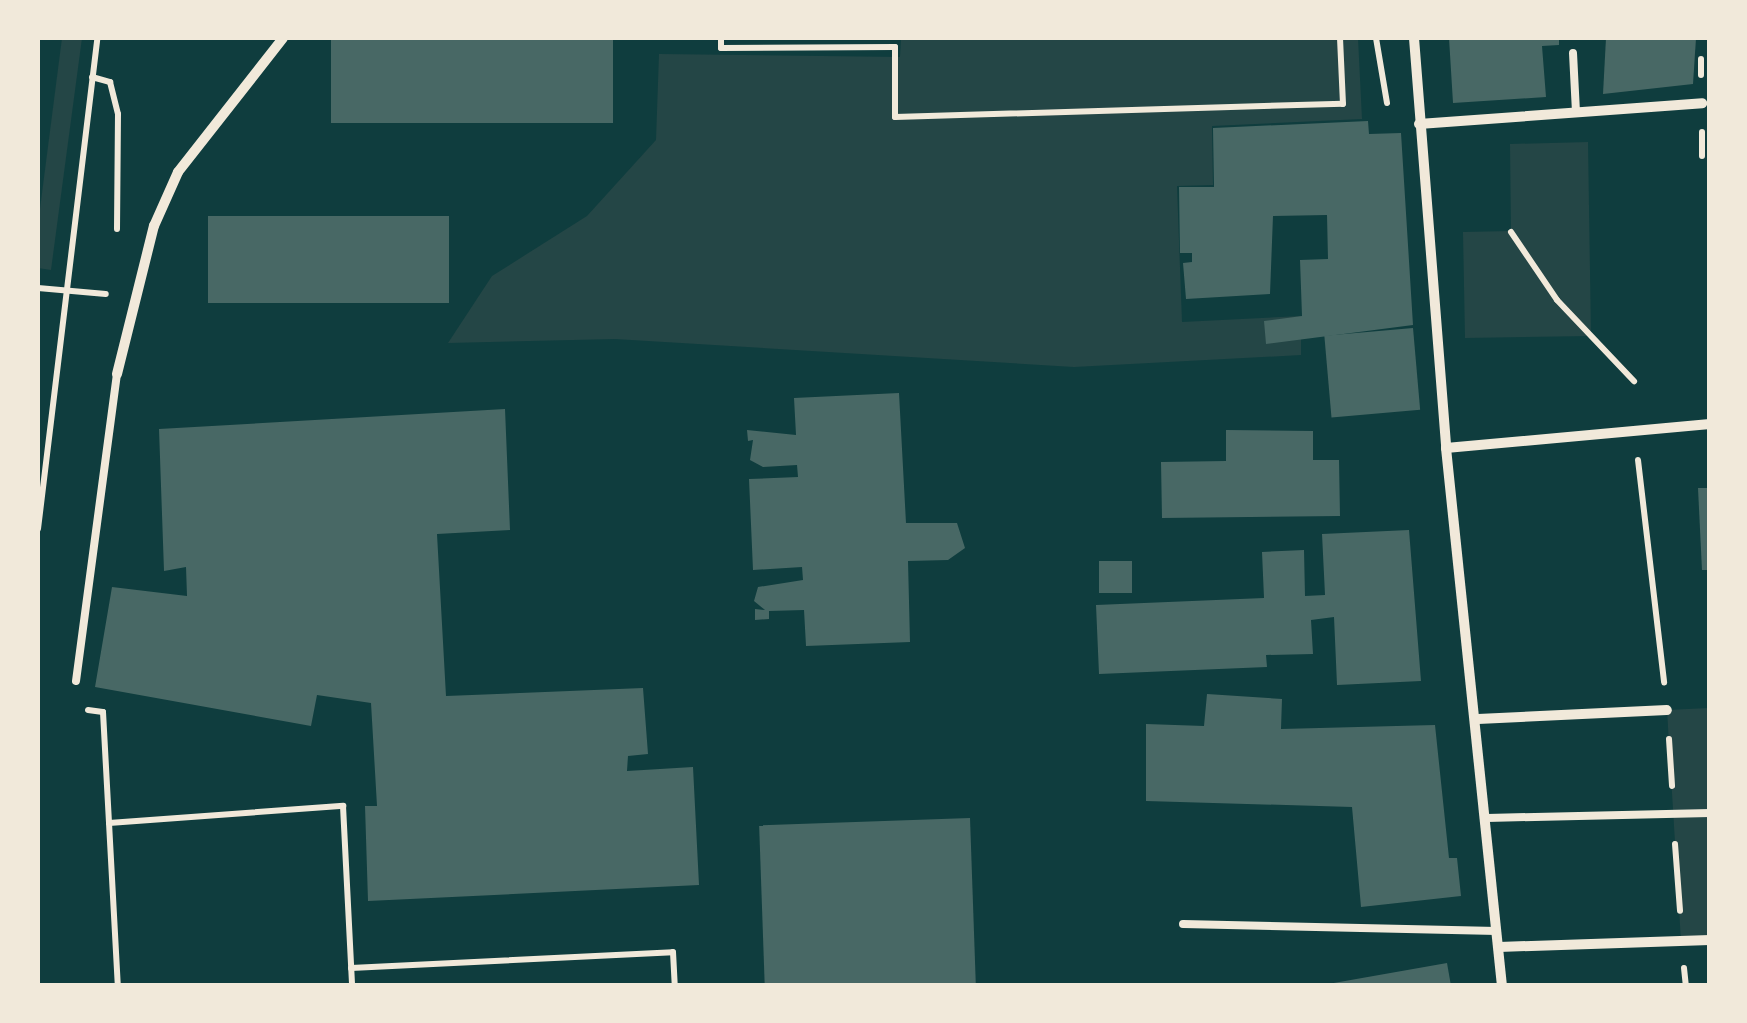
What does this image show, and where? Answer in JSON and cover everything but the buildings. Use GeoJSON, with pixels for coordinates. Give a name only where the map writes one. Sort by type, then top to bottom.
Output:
{"type":"FeatureCollection","features":[{"type":"Feature","properties":{"kind":"street"},"geometry":{"type":"LineString","coordinates":[[117,374],[154,226],[178,172],[283,38]]}},
{"type":"Feature","properties":{"kind":"street"},"geometry":{"type":"LineString","coordinates":[[1414,38],[1446,448],[1478,719],[1502,986]]}},
{"type":"Feature","properties":{"kind":"street"},"geometry":{"type":"LineString","coordinates":[[1419,124],[1702,102]]}},
{"type":"Feature","properties":{"kind":"street"},"geometry":{"type":"LineString","coordinates":[[1446,448],[1710,424]]}},
{"type":"Feature","properties":{"kind":"street"},"geometry":{"type":"LineString","coordinates":[[1478,719],[1667,710]]}},
{"type":"Feature","properties":{"kind":"street"},"geometry":{"type":"LineString","coordinates":[[1499,947],[1710,940]]}},
{"type":"Feature","properties":{"kind":"lane"},"geometry":{"type":"LineString","coordinates":[[1573,53],[1576,112]]}},
{"type":"Feature","properties":{"kind":"lane"},"geometry":{"type":"LineString","coordinates":[[76,681],[117,374]]}},
{"type":"Feature","properties":{"kind":"lane"},"geometry":{"type":"LineString","coordinates":[[1487,818],[1710,813]]}},
{"type":"Feature","properties":{"kind":"lane"},"geometry":{"type":"LineString","coordinates":[[1183,924],[1497,932]]}},
{"type":"Feature","properties":{"kind":"path"},"geometry":{"type":"LineString","coordinates":[[38,529],[97,38]]}},
{"type":"Feature","properties":{"kind":"path"},"geometry":{"type":"LineString","coordinates":[[721,38],[721,48],[895,47]]}},
{"type":"Feature","properties":{"kind":"path"},"geometry":{"type":"LineString","coordinates":[[895,38],[895,117],[1342,104],[1340,38]]}},
{"type":"Feature","properties":{"kind":"path"},"geometry":{"type":"LineString","coordinates":[[92,78],[110,82],[118,114],[116,235]]}},
{"type":"Feature","properties":{"kind":"path"},"geometry":{"type":"LineString","coordinates":[[1511,232],[1557,300],[1634,381]]}},
{"type":"Feature","properties":{"kind":"path"},"geometry":{"type":"LineString","coordinates":[[38,288],[103,294],[106,279]]}},
{"type":"Feature","properties":{"kind":"path"},"geometry":{"type":"LineString","coordinates":[[76,681],[73,708],[103,712],[118,986]]}},
{"type":"Feature","properties":{"kind":"path"},"geometry":{"type":"LineString","coordinates":[[109,823],[343,806],[352,986]]}},
{"type":"Feature","properties":{"kind":"path"},"geometry":{"type":"LineString","coordinates":[[351,968],[673,952],[675,986]]}},
{"type":"Feature","properties":{"kind":"shaded area"},"geometry":{"type":"Polygon","coordinates":[[[62,38],[82,38],[51,270],[38,268],[38,224],[62,38]]]}},
{"type":"Feature","properties":{"kind":"shaded area"},"geometry":{"type":"Polygon","coordinates":[[[901,38],[1358,38],[1362,119],[1212,126],[1213,185],[1177,186],[1182,322],[1301,316],[1301,355],[1074,367],[615,339],[448,343],[492,276],[587,216],[656,140],[659,54],[900,57],[901,38]]]}},
{"type":"Feature","properties":{"kind":"shaded area"},"geometry":{"type":"Polygon","coordinates":[[[1588,142],[1591,336],[1465,338],[1463,232],[1511,231],[1510,144],[1588,142]]]}},
{"type":"Feature","properties":{"kind":"shaded area"},"geometry":{"type":"Polygon","coordinates":[[[1709,708],[1709,940],[1681,941],[1667,710],[1709,708]]]}}]}
